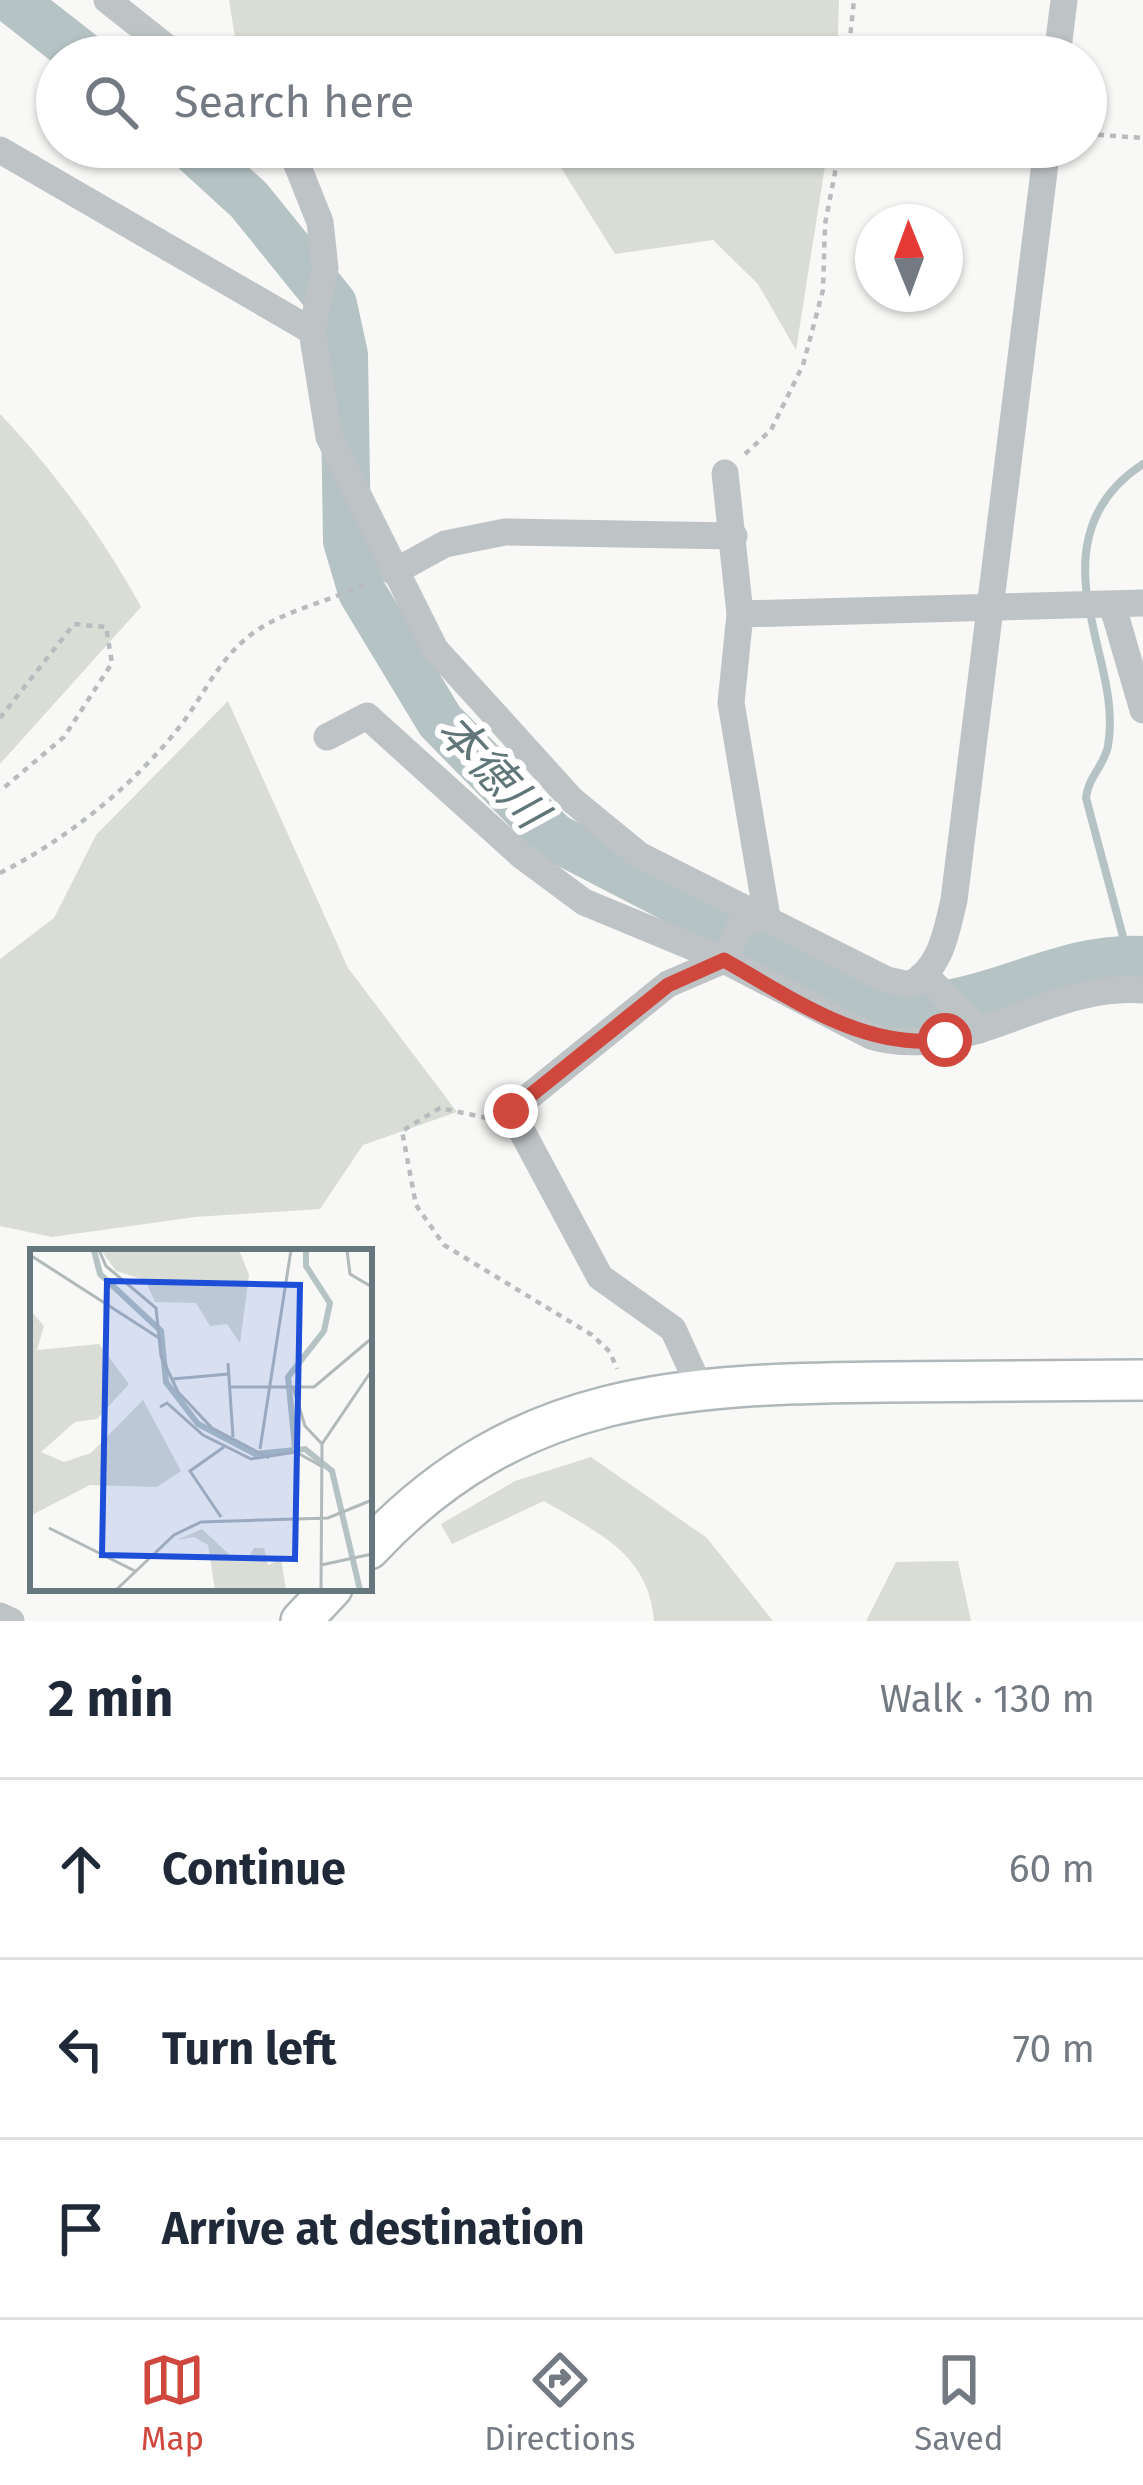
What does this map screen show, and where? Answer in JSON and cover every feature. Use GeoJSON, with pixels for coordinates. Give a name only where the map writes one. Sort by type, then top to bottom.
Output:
{"type":"FeatureCollection","features":[{"type":"Feature","properties":{"kind":"street"},"geometry":{"type":"LineString","coordinates":[[107,0],[152,36]]}},
{"type":"Feature","properties":{"kind":"street"},"geometry":{"type":"LineString","coordinates":[[1060,36],[1064,0]]}},
{"type":"Feature","properties":{"kind":"street"},"geometry":{"type":"LineString","coordinates":[[0,150],[315,319]]}},
{"type":"Feature","properties":{"kind":"street"},"geometry":{"type":"LineString","coordinates":[[302,168],[320,222],[326,268],[315,319],[329,437],[385,570],[435,649],[572,800],[639,855],[754,920],[887,980],[909,985],[926,976],[944,943],[954,900],[1045,168]]}},
{"type":"Feature","properties":{"kind":"street"},"geometry":{"type":"LineString","coordinates":[[699,1386],[673,1329],[600,1277],[511,1111],[668,985],[724,960],[754,920],[731,703],[740,614],[725,473]]}},
{"type":"Feature","properties":{"kind":"street"},"geometry":{"type":"LineString","coordinates":[[385,570],[445,544],[505,532],[734,536]]}},
{"type":"Feature","properties":{"kind":"street"},"geometry":{"type":"LineString","coordinates":[[1112,604],[1143,710]]}},
{"type":"Feature","properties":{"kind":"street"},"geometry":{"type":"LineString","coordinates":[[740,614],[1143,604]]}},
{"type":"Feature","properties":{"kind":"street"},"geometry":{"type":"LineString","coordinates":[[327,736],[367,716],[522,856],[584,902],[724,960],[808,1007],[898,1044],[945,1040],[1051,1002],[1143,990]]}},
{"type":"Feature","properties":{"kind":"street"},"geometry":{"type":"LineString","coordinates":[[926,976],[980,1030]]}},
{"type":"Feature","properties":{"kind":"street"},"geometry":{"type":"LineString","coordinates":[[372,1546],[423,1496],[473,1462],[581,1412],[699,1386],[1143,1379]]}},
{"type":"Feature","properties":{"kind":"street"},"geometry":{"type":"LineString","coordinates":[[301,1621],[329,1591]]}},
{"type":"Feature","properties":{"kind":"street"},"geometry":{"type":"LineString","coordinates":[[0,1616],[11,1621]]}},
{"type":"Feature","properties":{"kind":"path"},"geometry":{"type":"LineString","coordinates":[[850,36],[854,0]]}},
{"type":"Feature","properties":{"kind":"path"},"geometry":{"type":"LineString","coordinates":[[1107,135],[1143,138]]}},
{"type":"Feature","properties":{"kind":"path"},"geometry":{"type":"LineString","coordinates":[[725,473],[771,430],[803,364],[823,290],[825,224],[835,168]]}},
{"type":"Feature","properties":{"kind":"path"},"geometry":{"type":"LineString","coordinates":[[0,872],[46,850],[136,772],[183,722],[218,664],[260,628],[323,604],[385,570]]}},
{"type":"Feature","properties":{"kind":"path"},"geometry":{"type":"LineString","coordinates":[[0,718],[74,624],[106,627],[112,663],[64,737],[0,790]]}},
{"type":"Feature","properties":{"kind":"path"},"geometry":{"type":"LineString","coordinates":[[515,1119],[440,1108],[403,1132],[416,1205],[444,1245],[592,1335],[610,1352],[630,1402]]}},
{"type":"Feature","properties":{"kind":"shaded area"},"geometry":{"type":"Polygon","coordinates":[[[229,0],[839,0],[838,36],[235,36],[229,0]]]}},
{"type":"Feature","properties":{"kind":"shaded area"},"geometry":{"type":"Polygon","coordinates":[[[561,168],[825,168],[796,350],[758,284],[713,240],[615,254],[561,168]]]}},
{"type":"Feature","properties":{"kind":"shaded area"},"geometry":{"type":"Polygon","coordinates":[[[0,414],[77,506],[141,607],[0,764],[0,414]]]}},
{"type":"Feature","properties":{"kind":"shaded area"},"geometry":{"type":"Polygon","coordinates":[[[228,701],[348,968],[457,1112],[363,1145],[320,1209],[195,1217],[52,1237],[0,1226],[0,959],[54,918],[96,835],[228,701]]]}},
{"type":"Feature","properties":{"kind":"shaded area"},"geometry":{"type":"Polygon","coordinates":[[[591,1457],[707,1538],[773,1621],[654,1621],[650,1598],[631,1561],[600,1535],[544,1501],[452,1544],[441,1524],[515,1481],[591,1457]]]}},
{"type":"Feature","properties":{"kind":"shaded area"},"geometry":{"type":"Polygon","coordinates":[[[958,1561],[971,1621],[866,1621],[896,1562],[958,1561]]]}},
{"type":"Feature","properties":{"kind":"waterway","name":"本徳川"},"geometry":{"type":"LineString","coordinates":[[12,0],[58,36]]}},
{"type":"Feature","properties":{"kind":"waterway","name":"本徳川"},"geometry":{"type":"LineString","coordinates":[[214,168],[249,200],[333,304],[344,355],[347,541],[362,592],[440,721],[554,837],[869,1000],[904,1007],[938,1006],[1073,968],[1143,960]]}},
{"type":"Feature","properties":{"kind":"waterway"},"geometry":{"type":"LineString","coordinates":[[1087,596],[1086,556],[1094,521],[1113,490],[1143,464]]}},
{"type":"Feature","properties":{"kind":"waterway"},"geometry":{"type":"LineString","coordinates":[[1090,611],[1108,694],[1110,729],[1106,753],[1086,798],[1129,959]]}},
{"type":"Feature","properties":{"kind":"route"},"geometry":{"type":"LineString","coordinates":[[511,1111],[668,985],[724,960],[872,1036],[898,1044],[945,1040]]}}]}
